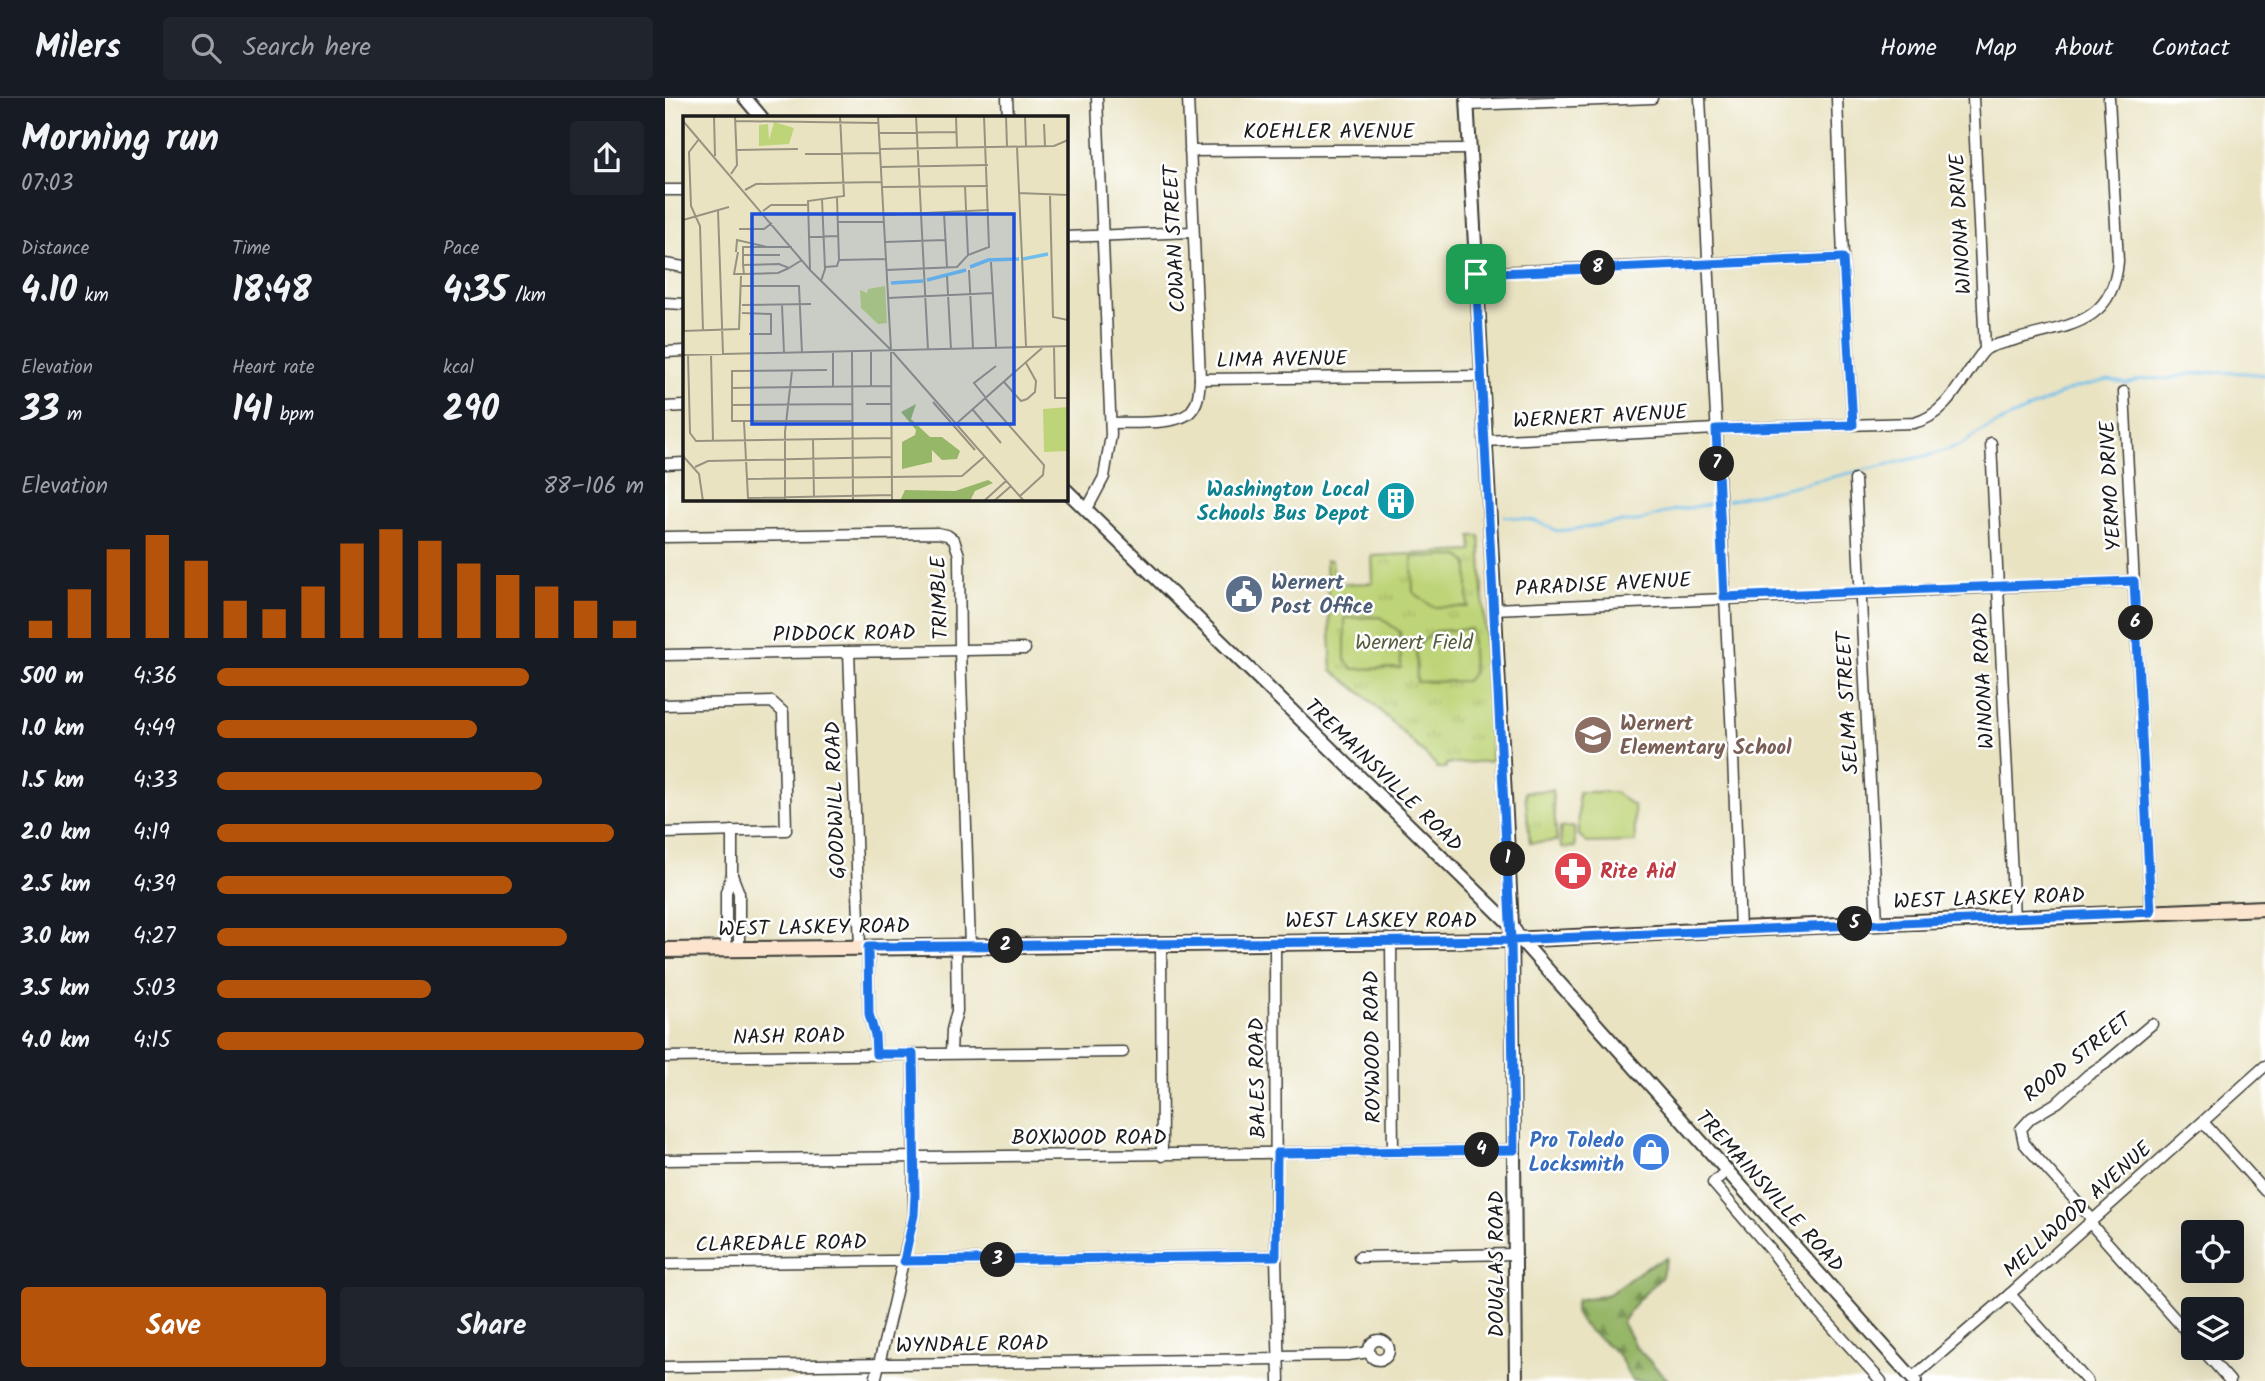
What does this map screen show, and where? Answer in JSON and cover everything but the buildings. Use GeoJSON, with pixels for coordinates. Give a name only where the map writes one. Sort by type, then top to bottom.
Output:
{"type":"FeatureCollection","features":[{"type":"Feature","properties":{"kind":"main road","name":"WEST LASKEY ROAD"},"geometry":{"type":"LineString","coordinates":[[665,950],[1391,942],[1514,935],[1740,929],[2265,908]]}},
{"type":"Feature","properties":{"kind":"street"},"geometry":{"type":"LineString","coordinates":[[745,98],[760,116]]}},
{"type":"Feature","properties":{"kind":"street"},"geometry":{"type":"LineString","coordinates":[[1007,98],[1008,116]]}},
{"type":"Feature","properties":{"kind":"street"},"geometry":{"type":"LineString","coordinates":[[1086,511],[1104,477],[1111,422],[1097,98]]}},
{"type":"Feature","properties":{"kind":"street","name":"COWAN STREET"},"geometry":{"type":"LineString","coordinates":[[1188,98],[1200,379]]}},
{"type":"Feature","properties":{"kind":"street"},"geometry":{"type":"LineString","coordinates":[[1467,102],[1652,98]]}},
{"type":"Feature","properties":{"kind":"street"},"geometry":{"type":"LineString","coordinates":[[1699,98],[1740,929]]}},
{"type":"Feature","properties":{"kind":"street"},"geometry":{"type":"LineString","coordinates":[[1837,98],[1853,425]]}},
{"type":"Feature","properties":{"kind":"street","name":"WINONA DRIVE"},"geometry":{"type":"LineString","coordinates":[[1973,98],[1985,349]]}},
{"type":"Feature","properties":{"kind":"street"},"geometry":{"type":"LineString","coordinates":[[1985,349],[2076,322],[2097,312],[2109,299],[2117,276],[2118,261],[2109,98]]}},
{"type":"Feature","properties":{"kind":"street","name":"DOUGLAS ROAD"},"geometry":{"type":"LineString","coordinates":[[1467,102],[1514,935],[1516,1381]]}},
{"type":"Feature","properties":{"kind":"street","name":"KOEHLER AVENUE"},"geometry":{"type":"LineString","coordinates":[[1190,151],[1469,149]]}},
{"type":"Feature","properties":{"kind":"street"},"geometry":{"type":"LineString","coordinates":[[665,190],[683,190]]}},
{"type":"Feature","properties":{"kind":"street"},"geometry":{"type":"LineString","coordinates":[[1067,237],[1193,232]]}},
{"type":"Feature","properties":{"kind":"street"},"geometry":{"type":"LineString","coordinates":[[1476,274],[1843,258]]}},
{"type":"Feature","properties":{"kind":"street"},"geometry":{"type":"LineString","coordinates":[[665,264],[683,267]]}},
{"type":"Feature","properties":{"kind":"street"},"geometry":{"type":"LineString","coordinates":[[665,303],[683,304]]}},
{"type":"Feature","properties":{"kind":"street","name":"WERNERT AVENUE"},"geometry":{"type":"LineString","coordinates":[[1485,441],[1716,429],[1914,423],[1937,413],[1985,349]]}},
{"type":"Feature","properties":{"kind":"street"},"geometry":{"type":"LineString","coordinates":[[665,352],[683,351]]}},
{"type":"Feature","properties":{"kind":"street","name":"LIMA AVENUE"},"geometry":{"type":"LineString","coordinates":[[1111,422],[1171,420],[1184,417],[1192,410],[1199,395],[1200,379],[1482,376]]}},
{"type":"Feature","properties":{"kind":"street","name":"YERMO DRIVE"},"geometry":{"type":"LineString","coordinates":[[2124,392],[2151,912]]}},
{"type":"Feature","properties":{"kind":"street"},"geometry":{"type":"LineString","coordinates":[[665,407],[683,406]]}},
{"type":"Feature","properties":{"kind":"street","name":"WINONA ROAD"},"geometry":{"type":"LineString","coordinates":[[1991,443],[2014,918]]}},
{"type":"Feature","properties":{"kind":"street"},"geometry":{"type":"LineString","coordinates":[[665,464],[683,463]]}},
{"type":"Feature","properties":{"kind":"street","name":"SELMA STREET"},"geometry":{"type":"LineString","coordinates":[[1855,480],[1877,923]]}},
{"type":"Feature","properties":{"kind":"street","name":"TREMAINSVILLE ROAD"},"geometry":{"type":"LineString","coordinates":[[1067,491],[1514,935],[1914,1379]]}},
{"type":"Feature","properties":{"kind":"street","name":"TRIMBLE"},"geometry":{"type":"LineString","coordinates":[[665,537],[947,535],[958,546],[963,946],[951,1053]]}},
{"type":"Feature","properties":{"kind":"street","name":"PARADISE AVENUE"},"geometry":{"type":"LineString","coordinates":[[1494,609],[2134,581]]}},
{"type":"Feature","properties":{"kind":"street","name":"PIDDOCK ROAD"},"geometry":{"type":"LineString","coordinates":[[665,656],[1025,649]]}},
{"type":"Feature","properties":{"kind":"street","name":"GOODWILL ROAD"},"geometry":{"type":"LineString","coordinates":[[849,652],[864,947],[869,1014],[875,1035],[876,1054]]}},
{"type":"Feature","properties":{"kind":"street"},"geometry":{"type":"LineString","coordinates":[[665,705],[772,702],[783,712],[786,830],[665,833]]}},
{"type":"Feature","properties":{"kind":"street"},"geometry":{"type":"LineString","coordinates":[[732,831],[732,875],[739,893],[733,949]]}},
{"type":"Feature","properties":{"kind":"street","name":"BALES ROAD"},"geometry":{"type":"LineString","coordinates":[[1275,942],[1279,1381]]}},
{"type":"Feature","properties":{"kind":"street","name":"ROYWOOD ROAD"},"geometry":{"type":"LineString","coordinates":[[1391,942],[1392,1151]]}},
{"type":"Feature","properties":{"kind":"street"},"geometry":{"type":"LineString","coordinates":[[1161,943],[1162,1156]]}},
{"type":"Feature","properties":{"kind":"street","name":"ROOD STREET"},"geometry":{"type":"LineString","coordinates":[[2152,1024],[2058,1102],[2031,1118],[2021,1129],[2024,1143],[2181,1325]]}},
{"type":"Feature","properties":{"kind":"street","name":"NASH ROAD"},"geometry":{"type":"LineString","coordinates":[[665,1057],[1123,1052]]}},
{"type":"Feature","properties":{"kind":"street"},"geometry":{"type":"LineString","coordinates":[[875,1381],[914,1215],[913,1054]]}},
{"type":"Feature","properties":{"kind":"street","name":"MELLWOOD AVENUE"},"geometry":{"type":"LineString","coordinates":[[1914,1379],[2265,1066]]}},
{"type":"Feature","properties":{"kind":"street"},"geometry":{"type":"LineString","coordinates":[[2203,1122],[2265,1191]]}},
{"type":"Feature","properties":{"kind":"street","name":"BOXWOOD ROAD"},"geometry":{"type":"LineString","coordinates":[[665,1160],[1514,1150]]}},
{"type":"Feature","properties":{"kind":"street"},"geometry":{"type":"LineString","coordinates":[[1726,1171],[1713,1183],[1814,1307],[1881,1381]]}},
{"type":"Feature","properties":{"kind":"street"},"geometry":{"type":"LineString","coordinates":[[1359,1257],[1515,1254]]}},
{"type":"Feature","properties":{"kind":"street","name":"CLAREDALE ROAD"},"geometry":{"type":"LineString","coordinates":[[665,1264],[1276,1256]]}},
{"type":"Feature","properties":{"kind":"street"},"geometry":{"type":"LineString","coordinates":[[2010,1294],[2087,1381]]}},
{"type":"Feature","properties":{"kind":"street","name":"WYNDALE ROAD"},"geometry":{"type":"LineString","coordinates":[[665,1367],[1279,1358],[1369,1352]]}},
{"type":"Feature","properties":{"kind":"street"},"geometry":{"type":"LineString","coordinates":[[2212,1360],[2231,1381]]}},
{"type":"Feature","properties":{"kind":"green space","name":"Wernert Field"},"geometry":{"type":"Polygon","coordinates":[[[1471,536],[1480,536],[1492,761],[1446,764],[1446,768],[1437,768],[1365,696],[1332,670],[1326,560],[1332,560],[1334,584],[1373,583],[1372,556],[1472,551],[1471,536]]]}},
{"type":"Feature","properties":{"kind":"green space"},"geometry":{"type":"Polygon","coordinates":[[[1460,556],[1468,564],[1468,607],[1433,607],[1413,592],[1412,557],[1460,556]]]}},
{"type":"Feature","properties":{"kind":"green space"},"geometry":{"type":"Polygon","coordinates":[[[1380,617],[1400,632],[1401,668],[1353,669],[1345,660],[1345,618],[1380,617]]]}},
{"type":"Feature","properties":{"kind":"green space"},"geometry":{"type":"Polygon","coordinates":[[[1471,629],[1473,672],[1466,681],[1417,682],[1416,647],[1435,631],[1471,629]]]}},
{"type":"Feature","properties":{"kind":"green space"},"geometry":{"type":"Polygon","coordinates":[[[1552,790],[1557,841],[1530,843],[1525,792],[1552,790]]]}},
{"type":"Feature","properties":{"kind":"green space"},"geometry":{"type":"Polygon","coordinates":[[[1578,792],[1614,792],[1634,806],[1635,842],[1587,843],[1579,835],[1578,792]]]}},
{"type":"Feature","properties":{"kind":"green space"},"geometry":{"type":"Polygon","coordinates":[[[1574,827],[1575,847],[1561,848],[1560,828],[1574,827]]]}},
{"type":"Feature","properties":{"kind":"green space"},"geometry":{"type":"Polygon","coordinates":[[[1667,1258],[1661,1278],[1636,1302],[1622,1322],[1635,1346],[1669,1381],[1632,1381],[1613,1349],[1582,1324],[1575,1308],[1577,1300],[1609,1294],[1648,1266],[1667,1258]]]}},
{"type":"Feature","properties":{"kind":"waterway"},"geometry":{"type":"LineString","coordinates":[[1727,501],[1934,454],[1961,445],[1983,430],[2074,388],[2109,380],[2127,384],[2141,379],[2165,379],[2201,373],[2265,375]]}},
{"type":"Feature","properties":{"kind":"waterway"},"geometry":{"type":"LineString","coordinates":[[1504,516],[1536,521],[1557,531],[1635,522],[1674,510],[1714,504]]}},
{"type":"Feature","properties":{"kind":"place","name":"Washington Local Schools Bus Depot"},"geometry":{"type":"Point","coordinates":[1396,501]}},
{"type":"Feature","properties":{"kind":"place","name":"Wernert Post Office"},"geometry":{"type":"Point","coordinates":[1244,594]}},
{"type":"Feature","properties":{"kind":"place","name":"Wernert Elementary School"},"geometry":{"type":"Point","coordinates":[1593,735]}},
{"type":"Feature","properties":{"kind":"place","name":"Rite Aid"},"geometry":{"type":"Point","coordinates":[1573,871]}},
{"type":"Feature","properties":{"kind":"place","name":"Pro Toledo Locksmith"},"geometry":{"type":"Point","coordinates":[1651,1152]}},
{"type":"Feature","properties":{"kind":"route"},"geometry":{"type":"LineString","coordinates":[[1476,274],[1511,940],[868,947],[869,1014],[875,1035],[876,1054],[913,1054],[915,1195],[914,1215],[904,1261],[1276,1256],[1277,1153],[1514,1150],[1511,940],[2151,912],[2134,581],[1724,597],[1716,429],[1853,425],[1843,258],[1476,274]]}}]}
